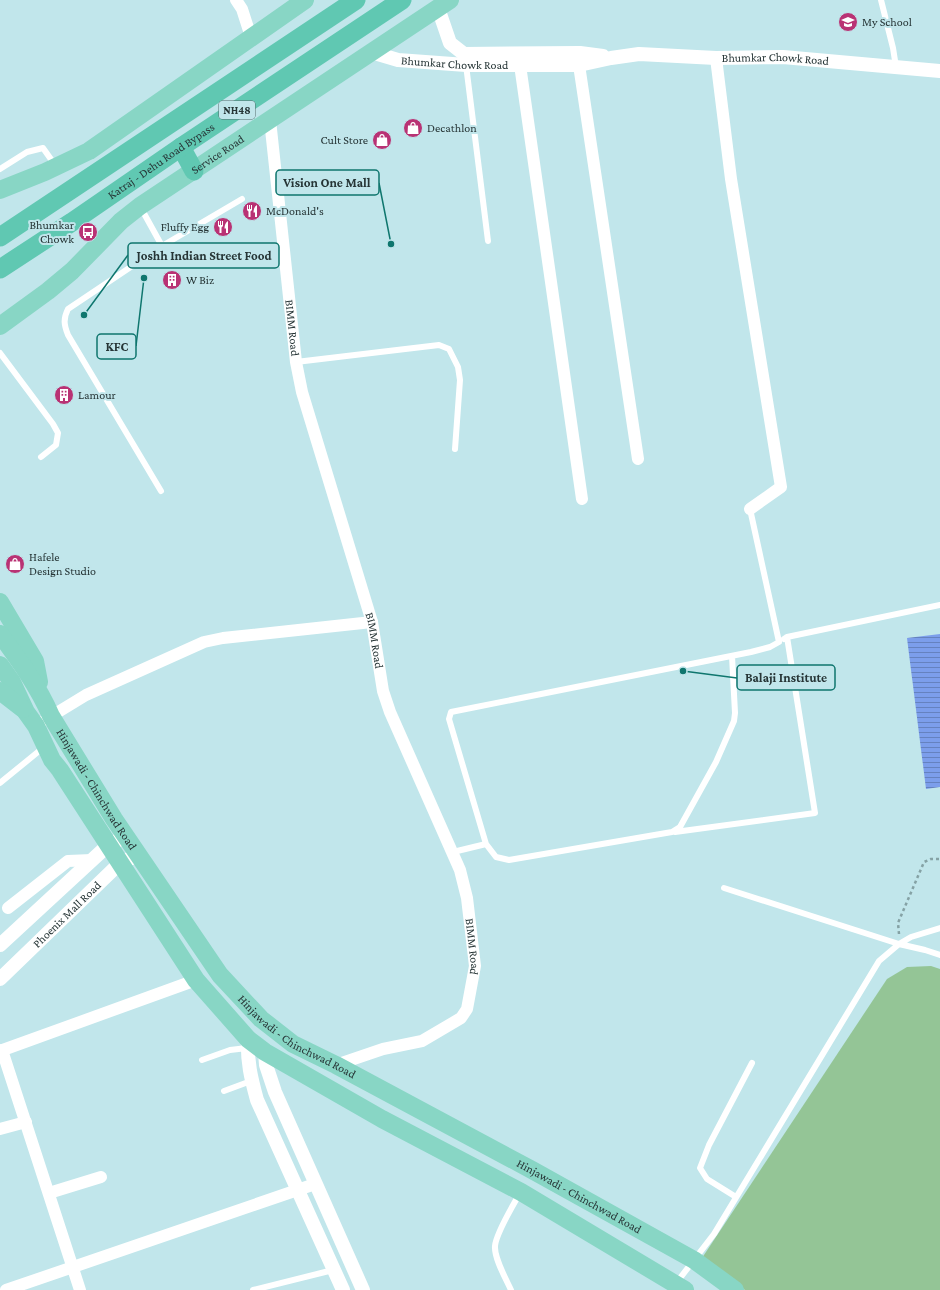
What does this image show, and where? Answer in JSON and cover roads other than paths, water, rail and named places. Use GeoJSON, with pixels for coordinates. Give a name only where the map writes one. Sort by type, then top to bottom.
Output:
{"type":"FeatureCollection","features":[{"type":"Feature","properties":{"kind":"highway","name":"NH48"},"geometry":{"type":"LineString","coordinates":[[0,237],[356,0]]}},
{"type":"Feature","properties":{"kind":"highway","name":"Katraj - Dehu Road Bypass"},"geometry":{"type":"LineString","coordinates":[[0,269],[402,0]]}},
{"type":"Feature","properties":{"kind":"highway"},"geometry":{"type":"LineString","coordinates":[[181,147],[194,170]]}},
{"type":"Feature","properties":{"kind":"main road"},"geometry":{"type":"LineString","coordinates":[[0,190],[89,151],[305,0]]}},
{"type":"Feature","properties":{"kind":"main road","name":"Service Road"},"geometry":{"type":"LineString","coordinates":[[0,326],[48,291],[72,271],[121,221],[140,206],[444,4]]}},
{"type":"Feature","properties":{"kind":"main road"},"geometry":{"type":"LineString","coordinates":[[0,602],[35,661],[41,695],[31,719],[0,691]]}},
{"type":"Feature","properties":{"kind":"main road","name":"Hinjawadi - Chinchwad Road"},"geometry":{"type":"LineString","coordinates":[[0,634],[27,671],[51,716],[114,819],[138,855],[220,975],[261,1019],[293,1044],[336,1065],[532,1170],[694,1260],[735,1290]]}},
{"type":"Feature","properties":{"kind":"main road","name":"Hinjawadi - Chinchwad Road"},"geometry":{"type":"LineString","coordinates":[[0,665],[12,682],[52,760],[60,770],[196,980],[248,1043],[382,1119],[521,1192],[680,1287]]}},
{"type":"Feature","properties":{"kind":"street"},"geometry":{"type":"LineString","coordinates":[[241,3],[251,37]]}},
{"type":"Feature","properties":{"kind":"street","name":"Bhumkar Chowk Road"},"geometry":{"type":"LineString","coordinates":[[444,4],[450,43],[465,60],[520,65],[579,65],[639,54],[716,58],[783,57],[940,71]]}},
{"type":"Feature","properties":{"kind":"street","name":"Bhumkar Chowk Road"},"geometry":{"type":"LineString","coordinates":[[371,52],[398,60],[465,60],[580,53],[611,58]]}},
{"type":"Feature","properties":{"kind":"street"},"geometry":{"type":"LineString","coordinates":[[716,58],[731,179],[780,487],[750,509]]}},
{"type":"Feature","properties":{"kind":"street"},"geometry":{"type":"LineString","coordinates":[[520,65],[582,499]]}},
{"type":"Feature","properties":{"kind":"street"},"geometry":{"type":"LineString","coordinates":[[579,65],[638,459]]}},
{"type":"Feature","properties":{"kind":"street","name":"BIMM Road"},"geometry":{"type":"LineString","coordinates":[[270,120],[296,362],[302,392],[372,622],[383,691],[390,712],[460,870],[467,898],[475,966],[467,1009],[461,1018],[422,1041],[383,1049],[336,1065]]}},
{"type":"Feature","properties":{"kind":"street"},"geometry":{"type":"LineString","coordinates":[[31,719],[51,716],[86,695],[204,642],[223,638],[372,622]]}},
{"type":"Feature","properties":{"kind":"street","name":"Phoenix Mall Road"},"geometry":{"type":"LineString","coordinates":[[0,946],[109,845],[126,836]]}},
{"type":"Feature","properties":{"kind":"street","name":"Phoenix Mall Road"},"geometry":{"type":"LineString","coordinates":[[0,979],[120,863],[138,855]]}},
{"type":"Feature","properties":{"kind":"street"},"geometry":{"type":"LineString","coordinates":[[8,908],[68,861],[92,860]]}},
{"type":"Feature","properties":{"kind":"street"},"geometry":{"type":"LineString","coordinates":[[80,1290],[26,1122],[1,1051],[196,980]]}},
{"type":"Feature","properties":{"kind":"street"},"geometry":{"type":"LineString","coordinates":[[248,1043],[247,1055],[251,1081],[257,1100],[343,1290]]}},
{"type":"Feature","properties":{"kind":"street"},"geometry":{"type":"LineString","coordinates":[[265,1052],[266,1065],[275,1092],[363,1290]]}},
{"type":"Feature","properties":{"kind":"street"},"geometry":{"type":"LineString","coordinates":[[0,1129],[26,1122]]}},
{"type":"Feature","properties":{"kind":"street"},"geometry":{"type":"LineString","coordinates":[[49,1193],[101,1176]]}},
{"type":"Feature","properties":{"kind":"street"},"geometry":{"type":"LineString","coordinates":[[6,1290],[315,1184]]}},
{"type":"Feature","properties":{"kind":"lane"},"geometry":{"type":"LineString","coordinates":[[881,0],[893,48],[896,67]]}},
{"type":"Feature","properties":{"kind":"lane"},"geometry":{"type":"LineString","coordinates":[[465,60],[488,241]]}},
{"type":"Feature","properties":{"kind":"lane"},"geometry":{"type":"LineString","coordinates":[[0,169],[27,152],[43,148],[56,166]]}},
{"type":"Feature","properties":{"kind":"lane"},"geometry":{"type":"LineString","coordinates":[[161,491],[68,336],[64,325],[64,316],[68,309],[162,246],[242,199]]}},
{"type":"Feature","properties":{"kind":"lane"},"geometry":{"type":"LineString","coordinates":[[140,206],[162,246]]}},
{"type":"Feature","properties":{"kind":"lane"},"geometry":{"type":"LineString","coordinates":[[296,362],[439,345],[449,349],[458,367],[460,380],[455,449]]}},
{"type":"Feature","properties":{"kind":"lane"},"geometry":{"type":"LineString","coordinates":[[0,354],[58,433],[56,445],[41,457]]}},
{"type":"Feature","properties":{"kind":"lane"},"geometry":{"type":"LineString","coordinates":[[750,509],[779,642]]}},
{"type":"Feature","properties":{"kind":"lane"},"geometry":{"type":"LineString","coordinates":[[787,637],[815,813],[668,833],[509,860],[496,857],[486,844],[449,719],[451,712],[732,656],[770,647],[787,637],[940,605]]}},
{"type":"Feature","properties":{"kind":"lane"},"geometry":{"type":"LineString","coordinates":[[668,833],[680,827],[716,762],[734,721],[735,713],[732,656]]}},
{"type":"Feature","properties":{"kind":"lane"},"geometry":{"type":"LineString","coordinates":[[0,784],[45,746]]}},
{"type":"Feature","properties":{"kind":"lane"},"geometry":{"type":"LineString","coordinates":[[453,852],[486,844]]}},
{"type":"Feature","properties":{"kind":"lane"},"geometry":{"type":"LineString","coordinates":[[724,888],[899,944],[940,955]]}},
{"type":"Feature","properties":{"kind":"lane"},"geometry":{"type":"LineString","coordinates":[[680,1287],[694,1260],[714,1234],[879,961],[899,944],[911,937],[940,928]]}},
{"type":"Feature","properties":{"kind":"lane"},"geometry":{"type":"LineString","coordinates":[[202,1060],[248,1043]]}},
{"type":"Feature","properties":{"kind":"lane"},"geometry":{"type":"LineString","coordinates":[[736,1197],[707,1179],[700,1168],[709,1145],[752,1063]]}},
{"type":"Feature","properties":{"kind":"lane"},"geometry":{"type":"LineString","coordinates":[[224,1091],[251,1081]]}},
{"type":"Feature","properties":{"kind":"lane"},"geometry":{"type":"LineString","coordinates":[[511,1290],[496,1256],[495,1247],[496,1240],[509,1212],[521,1192]]}},
{"type":"Feature","properties":{"kind":"lane"},"geometry":{"type":"LineString","coordinates":[[253,1290],[334,1270]]}},
{"type":"Feature","properties":{"kind":"water"},"geometry":{"type":"Polygon","coordinates":[[[940,634],[940,787],[926,789],[907,638],[940,634]]]}},
{"type":"Feature","properties":{"kind":"place","name":"My School"},"geometry":{"type":"Point","coordinates":[848,22]}},
{"type":"Feature","properties":{"kind":"place","name":"Decathlon"},"geometry":{"type":"Point","coordinates":[413,128]}},
{"type":"Feature","properties":{"kind":"place","name":"Cult Store"},"geometry":{"type":"Point","coordinates":[382,140]}},
{"type":"Feature","properties":{"kind":"place","name":"McDonald's"},"geometry":{"type":"Point","coordinates":[252,211]}},
{"type":"Feature","properties":{"kind":"place","name":"Fluffy Egg"},"geometry":{"type":"Point","coordinates":[223,227]}},
{"type":"Feature","properties":{"kind":"place","name":"Bhumkar Chowk"},"geometry":{"type":"Point","coordinates":[88,232]}},
{"type":"Feature","properties":{"kind":"place","name":"Vision One Mall"},"geometry":{"type":"Point","coordinates":[391,244]}},
{"type":"Feature","properties":{"kind":"place","name":"KFC"},"geometry":{"type":"Point","coordinates":[144,278]}},
{"type":"Feature","properties":{"kind":"place","name":"W Biz"},"geometry":{"type":"Point","coordinates":[172,280]}},
{"type":"Feature","properties":{"kind":"place","name":"Joshh Indian Street Food"},"geometry":{"type":"Point","coordinates":[84,315]}},
{"type":"Feature","properties":{"kind":"place","name":"Lamour"},"geometry":{"type":"Point","coordinates":[64,395]}},
{"type":"Feature","properties":{"kind":"place","name":"Hafele Design Studio"},"geometry":{"type":"Point","coordinates":[15,564]}},
{"type":"Feature","properties":{"kind":"place","name":"Balaji Institute"},"geometry":{"type":"Point","coordinates":[683,671]}}]}
